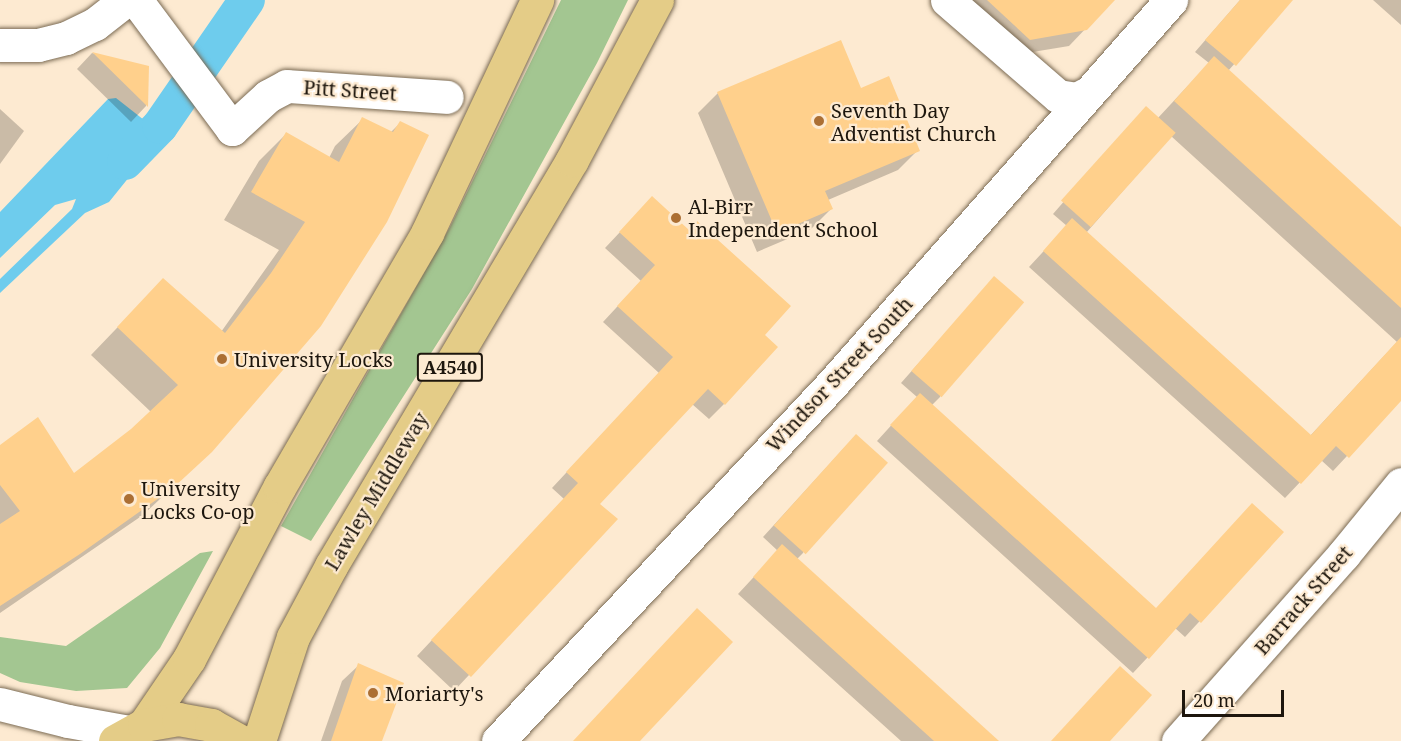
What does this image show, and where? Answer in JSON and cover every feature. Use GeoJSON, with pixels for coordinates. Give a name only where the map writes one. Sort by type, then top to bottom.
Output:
{"type":"FeatureCollection","features":[{"type":"Feature","properties":{"kind":"highway"},"geometry":{"type":"LineString","coordinates":[[129,732],[189,659],[280,486],[427,233],[537,0]]}},
{"type":"Feature","properties":{"kind":"highway","name":"Lawley Middleway"},"geometry":{"type":"LineString","coordinates":[[259,741],[293,637],[331,566],[572,160],[657,0]]}},
{"type":"Feature","properties":{"kind":"highway"},"geometry":{"type":"LineString","coordinates":[[129,732],[178,719],[211,725],[240,741]]}},
{"type":"Feature","properties":{"kind":"street"},"geometry":{"type":"LineString","coordinates":[[0,45],[38,45],[66,38],[95,24],[126,0]]}},
{"type":"Feature","properties":{"kind":"street","name":"Pitt Street"},"geometry":{"type":"LineString","coordinates":[[136,0],[232,129],[268,96],[287,86],[447,97]]}},
{"type":"Feature","properties":{"kind":"street"},"geometry":{"type":"LineString","coordinates":[[947,0],[1058,96],[1077,99],[1086,94]]}},
{"type":"Feature","properties":{"kind":"street","name":"Windsor Street South"},"geometry":{"type":"LineString","coordinates":[[498,741],[833,383],[1086,94],[1172,0]]}},
{"type":"Feature","properties":{"kind":"street","name":"Barrack Street"},"geometry":{"type":"LineString","coordinates":[[1178,741],[1337,562],[1401,484]]}},
{"type":"Feature","properties":{"kind":"street"},"geometry":{"type":"LineString","coordinates":[[0,704],[69,721],[129,732]]}},
{"type":"Feature","properties":{"kind":"green space"},"geometry":{"type":"Polygon","coordinates":[[[561,0],[628,0],[597,63],[472,289],[311,541],[281,526],[450,227],[561,0]]]}},
{"type":"Feature","properties":{"kind":"green space"},"geometry":{"type":"Polygon","coordinates":[[[213,551],[160,648],[127,688],[76,691],[20,682],[0,673],[0,637],[66,646],[200,553],[213,551]]]}},
{"type":"Feature","properties":{"kind":"water"},"geometry":{"type":"Polygon","coordinates":[[[240,0],[255,0],[219,54],[213,39],[240,0]]]}},
{"type":"Feature","properties":{"kind":"water"},"geometry":{"type":"Polygon","coordinates":[[[116,98],[144,120],[156,117],[163,135],[109,202],[85,213],[0,293],[0,279],[72,209],[76,199],[55,205],[0,258],[0,212],[108,99],[116,98]]]}},
{"type":"Feature","properties":{"kind":"building"},"geometry":{"type":"Polygon","coordinates":[[[987,0],[1115,0],[1087,30],[1030,40],[987,0]]]}},
{"type":"Feature","properties":{"kind":"building"},"geometry":{"type":"Polygon","coordinates":[[[1240,0],[1293,0],[1236,66],[1205,40],[1240,0]]]}},
{"type":"Feature","properties":{"kind":"building","name":"Seventh Day Adventist Church"},"geometry":{"type":"Polygon","coordinates":[[[841,40],[861,88],[889,76],[920,151],[825,191],[833,209],[777,233],[717,92],[841,40]]]}},
{"type":"Feature","properties":{"kind":"building"},"geometry":{"type":"Polygon","coordinates":[[[92,52],[149,66],[148,107],[92,52]]]}},
{"type":"Feature","properties":{"kind":"building"},"geometry":{"type":"Polygon","coordinates":[[[1214,56],[1401,227],[1401,308],[1174,101],[1214,56]]]}},
{"type":"Feature","properties":{"kind":"building"},"geometry":{"type":"Polygon","coordinates":[[[1146,106],[1176,133],[1091,227],[1061,200],[1146,106]]]}},
{"type":"Feature","properties":{"kind":"building","name":"University Locks"},"geometry":{"type":"Polygon","coordinates":[[[362,117],[393,132],[400,121],[429,135],[387,222],[321,326],[212,452],[173,488],[80,554],[0,606],[0,524],[20,511],[0,485],[0,445],[38,417],[74,473],[131,429],[178,385],[117,327],[163,278],[225,333],[271,273],[305,222],[251,192],[286,132],[339,162],[362,117]]]}},
{"type":"Feature","properties":{"kind":"building"},"geometry":{"type":"Polygon","coordinates":[[[652,196],[689,230],[697,221],[791,306],[765,335],[778,347],[725,405],[708,389],[600,504],[618,519],[471,677],[431,640],[578,483],[566,472],[673,357],[617,306],[655,265],[619,232],[652,196]]]}},
{"type":"Feature","properties":{"kind":"building"},"geometry":{"type":"Polygon","coordinates":[[[1072,218],[1311,435],[1401,337],[1401,401],[1349,458],[1336,446],[1301,484],[1043,251],[1072,218]]]}},
{"type":"Feature","properties":{"kind":"building"},"geometry":{"type":"Polygon","coordinates":[[[994,276],[1024,302],[942,397],[911,371],[994,276]]]}},
{"type":"Feature","properties":{"kind":"building"},"geometry":{"type":"Polygon","coordinates":[[[920,393],[1156,608],[1252,503],[1284,532],[1201,623],[1190,613],[1149,659],[890,425],[920,393]]]}},
{"type":"Feature","properties":{"kind":"building"},"geometry":{"type":"Polygon","coordinates":[[[856,434],[888,463],[806,554],[774,525],[856,434]]]}},
{"type":"Feature","properties":{"kind":"building"},"geometry":{"type":"Polygon","coordinates":[[[782,544],[999,741],[934,741],[753,577],[782,544]]]}},
{"type":"Feature","properties":{"kind":"building"},"geometry":{"type":"Polygon","coordinates":[[[697,608],[733,642],[640,741],[573,741],[697,608]]]}},
{"type":"Feature","properties":{"kind":"building","name":"Moriarty's"},"geometry":{"type":"Polygon","coordinates":[[[358,663],[404,683],[382,741],[331,741],[358,663]]]}},
{"type":"Feature","properties":{"kind":"building"},"geometry":{"type":"Polygon","coordinates":[[[1120,666],[1152,695],[1110,741],[1051,741],[1120,666]]]}},
{"type":"Feature","properties":{"kind":"waterway"},"geometry":{"type":"LineString","coordinates":[[125,162],[160,126],[247,0]]}},
{"type":"Feature","properties":{"kind":"place","name":"Seventh Day Adventist Church"},"geometry":{"type":"Point","coordinates":[819,121]}},
{"type":"Feature","properties":{"kind":"place","name":"Al-Birr Independent School"},"geometry":{"type":"Point","coordinates":[676,218]}},
{"type":"Feature","properties":{"kind":"place","name":"University Locks"},"geometry":{"type":"Point","coordinates":[222,359]}},
{"type":"Feature","properties":{"kind":"place","name":"University Locks Co-op"},"geometry":{"type":"Point","coordinates":[129,499]}},
{"type":"Feature","properties":{"kind":"place","name":"Moriarty's"},"geometry":{"type":"Point","coordinates":[373,693]}}]}
